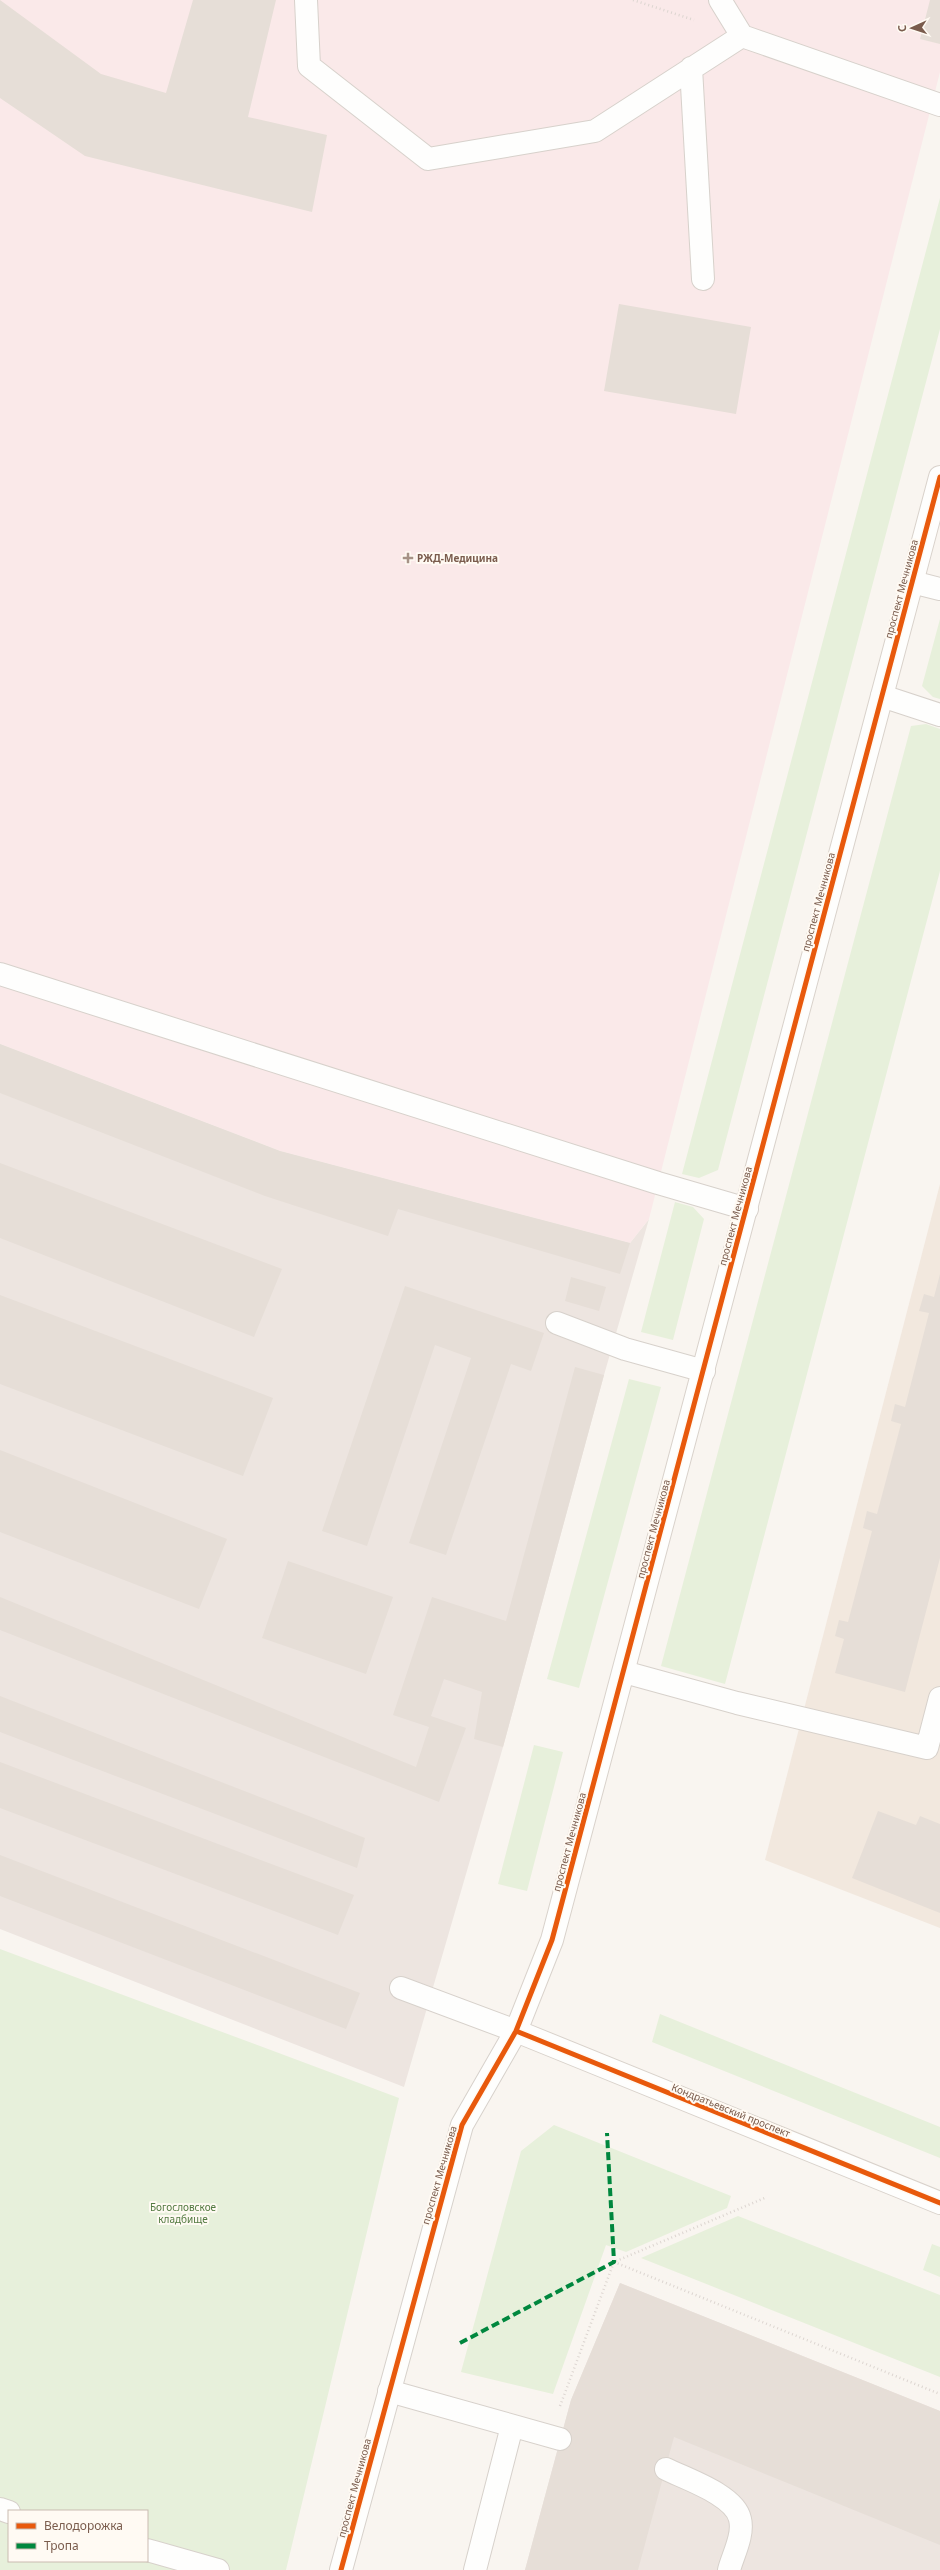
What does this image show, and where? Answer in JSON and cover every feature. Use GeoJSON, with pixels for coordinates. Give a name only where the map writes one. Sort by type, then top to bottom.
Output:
{"type":"FeatureCollection","features":[{"type":"Feature","properties":{"kind":"street"},"geometry":{"type":"LineString","coordinates":[[306,0],[309,66],[428,159],[595,131],[742,36]]}},
{"type":"Feature","properties":{"kind":"street"},"geometry":{"type":"LineString","coordinates":[[720,0],[742,36],[940,106]]}},
{"type":"Feature","properties":{"kind":"street"},"geometry":{"type":"LineString","coordinates":[[691,68],[702,279]]}},
{"type":"Feature","properties":{"kind":"street","name":"проспект Мечникова"},"geometry":{"type":"LineString","coordinates":[[341,2570],[462,2125],[516,2031],[552,1940],[940,477]]}},
{"type":"Feature","properties":{"kind":"street"},"geometry":{"type":"LineString","coordinates":[[912,582],[940,589]]}},
{"type":"Feature","properties":{"kind":"street"},"geometry":{"type":"LineString","coordinates":[[882,696],[940,715]]}},
{"type":"Feature","properties":{"kind":"street"},"geometry":{"type":"LineString","coordinates":[[0,974],[658,1183],[747,1209]]}},
{"type":"Feature","properties":{"kind":"street"},"geometry":{"type":"LineString","coordinates":[[557,1323],[625,1349],[704,1371]]}},
{"type":"Feature","properties":{"kind":"street"},"geometry":{"type":"LineString","coordinates":[[624,1672],[737,1703],[933,1751],[940,1698]]}},
{"type":"Feature","properties":{"kind":"street","name":"Кондратьевский проспект"},"geometry":{"type":"LineString","coordinates":[[401,1988],[516,2031],[940,2204]]}},
{"type":"Feature","properties":{"kind":"street"},"geometry":{"type":"LineString","coordinates":[[389,2391],[556,2438]]}},
{"type":"Feature","properties":{"kind":"street"},"geometry":{"type":"LineString","coordinates":[[475,2570],[512,2426]]}},
{"type":"Feature","properties":{"kind":"street"},"geometry":{"type":"LineString","coordinates":[[666,2469],[704,2487],[733,2506],[740,2519],[740,2534],[729,2570]]}},
{"type":"Feature","properties":{"kind":"street"},"geometry":{"type":"LineString","coordinates":[[148,2550],[218,2570]]}},
{"type":"Feature","properties":{"kind":"path"},"geometry":{"type":"LineString","coordinates":[[634,0],[742,36]]}},
{"type":"Feature","properties":{"kind":"path"},"geometry":{"type":"LineString","coordinates":[[556,2438],[563,2398],[614,2262],[767,2197]]}},
{"type":"Feature","properties":{"kind":"path"},"geometry":{"type":"LineString","coordinates":[[614,2262],[940,2394]]}},
{"type":"Feature","properties":{"kind":"shaded area","name":"РЖД-Медицина"},"geometry":{"type":"Polygon","coordinates":[[[0,0],[940,0],[940,72],[649,1219],[630,1243],[280,1151],[0,1044],[0,0]]]}},
{"type":"Feature","properties":{"kind":"shaded area"},"geometry":{"type":"Polygon","coordinates":[[[0,1044],[280,1151],[630,1243],[649,1219],[604,1375],[503,1747],[404,2087],[0,1929],[0,1044]]]}},
{"type":"Feature","properties":{"kind":"shaded area"},"geometry":{"type":"Polygon","coordinates":[[[940,1184],[940,1928],[765,1860],[940,1184]]]}},
{"type":"Feature","properties":{"kind":"shaded area"},"geometry":{"type":"Polygon","coordinates":[[[620,2283],[940,2411],[940,2570],[525,2570],[571,2400],[620,2283]]]}},
{"type":"Feature","properties":{"kind":"green space"},"geometry":{"type":"Polygon","coordinates":[[[940,198],[940,329],[718,1170],[699,1178],[682,1174],[940,198]]]}},
{"type":"Feature","properties":{"kind":"green space"},"geometry":{"type":"Polygon","coordinates":[[[940,619],[940,699],[933,697],[922,686],[940,619]]]}},
{"type":"Feature","properties":{"kind":"green space"},"geometry":{"type":"Polygon","coordinates":[[[926,724],[940,729],[940,871],[725,1684],[661,1666],[911,726],[926,724]]]}},
{"type":"Feature","properties":{"kind":"green space"},"geometry":{"type":"Polygon","coordinates":[[[675,1202],[693,1207],[704,1219],[673,1340],[641,1332],[675,1202]]]}},
{"type":"Feature","properties":{"kind":"green space"},"geometry":{"type":"Polygon","coordinates":[[[629,1379],[661,1387],[579,1688],[547,1679],[629,1379]]]}},
{"type":"Feature","properties":{"kind":"green space"},"geometry":{"type":"Polygon","coordinates":[[[534,1745],[563,1752],[527,1891],[498,1884],[534,1745]]]}},
{"type":"Feature","properties":{"kind":"green space","name":"Богословское кладбище"},"geometry":{"type":"Polygon","coordinates":[[[0,1949],[399,2098],[286,2570],[0,2570],[0,1949]]]}},
{"type":"Feature","properties":{"kind":"green space"},"geometry":{"type":"Polygon","coordinates":[[[660,2014],[940,2127],[940,2158],[652,2042],[660,2014]]]}},
{"type":"Feature","properties":{"kind":"green space"},"geometry":{"type":"Polygon","coordinates":[[[554,2125],[731,2196],[727,2208],[626,2252],[606,2245],[553,2394],[461,2372],[521,2151],[554,2125]]]}},
{"type":"Feature","properties":{"kind":"green space"},"geometry":{"type":"Polygon","coordinates":[[[738,2216],[940,2295],[940,2377],[641,2258],[738,2216]]]}},
{"type":"Feature","properties":{"kind":"green space"},"geometry":{"type":"Polygon","coordinates":[[[932,2244],[940,2247],[940,2277],[923,2270],[932,2244]]]}},
{"type":"Feature","properties":{"kind":"building"},"geometry":{"type":"Polygon","coordinates":[[[0,0],[101,74],[166,93],[193,0],[276,0],[248,117],[327,135],[312,212],[85,156],[0,98],[0,0]]]}},
{"type":"Feature","properties":{"kind":"building"},"geometry":{"type":"Polygon","coordinates":[[[930,0],[940,0],[940,44],[920,39],[930,0]]]}},
{"type":"Feature","properties":{"kind":"building"},"geometry":{"type":"Polygon","coordinates":[[[619,304],[751,327],[736,414],[604,391],[619,304]]]}},
{"type":"Feature","properties":{"kind":"building"},"geometry":{"type":"Polygon","coordinates":[[[0,1044],[280,1151],[630,1243],[620,1274],[398,1209],[388,1236],[265,1196],[0,1093],[0,1044]]]}},
{"type":"Feature","properties":{"kind":"building"},"geometry":{"type":"Polygon","coordinates":[[[0,1163],[282,1269],[254,1337],[0,1238],[0,1163]]]}},
{"type":"Feature","properties":{"kind":"building"},"geometry":{"type":"Polygon","coordinates":[[[940,1274],[940,1558],[905,1692],[835,1673],[844,1639],[835,1636],[839,1620],[848,1622],[872,1531],[863,1528],[867,1511],[877,1514],[901,1424],[891,1421],[895,1404],[905,1407],[929,1313],[919,1311],[924,1294],[934,1297],[940,1274]]]}},
{"type":"Feature","properties":{"kind":"building"},"geometry":{"type":"Polygon","coordinates":[[[571,1277],[606,1287],[599,1311],[565,1301],[571,1277]]]}},
{"type":"Feature","properties":{"kind":"building"},"geometry":{"type":"Polygon","coordinates":[[[405,1286],[544,1333],[531,1371],[511,1364],[446,1555],[409,1543],[471,1358],[435,1345],[367,1546],[322,1531],[405,1286]]]}},
{"type":"Feature","properties":{"kind":"building"},"geometry":{"type":"Polygon","coordinates":[[[0,1295],[273,1398],[243,1476],[0,1384],[0,1295]]]}},
{"type":"Feature","properties":{"kind":"building"},"geometry":{"type":"Polygon","coordinates":[[[575,1367],[604,1375],[503,1747],[474,1739],[482,1692],[444,1679],[431,1716],[466,1728],[439,1802],[0,1630],[0,1597],[416,1767],[429,1727],[393,1715],[432,1597],[506,1621],[575,1367]]]}},
{"type":"Feature","properties":{"kind":"building"},"geometry":{"type":"Polygon","coordinates":[[[0,1450],[227,1539],[199,1609],[0,1532],[0,1450]]]}},
{"type":"Feature","properties":{"kind":"building"},"geometry":{"type":"Polygon","coordinates":[[[288,1561],[393,1597],[366,1674],[262,1638],[288,1561]]]}},
{"type":"Feature","properties":{"kind":"building"},"geometry":{"type":"Polygon","coordinates":[[[0,1696],[365,1838],[357,1868],[0,1732],[0,1696]]]}},
{"type":"Feature","properties":{"kind":"building"},"geometry":{"type":"Polygon","coordinates":[[[0,1762],[354,1895],[338,1935],[0,1808],[0,1762]]]}},
{"type":"Feature","properties":{"kind":"building"},"geometry":{"type":"Polygon","coordinates":[[[878,1811],[916,1825],[920,1816],[940,1824],[940,1913],[852,1878],[878,1811]]]}},
{"type":"Feature","properties":{"kind":"building"},"geometry":{"type":"Polygon","coordinates":[[[0,1855],[360,1993],[346,2029],[0,1896],[0,1855]]]}},
{"type":"Feature","properties":{"kind":"building"},"geometry":{"type":"Polygon","coordinates":[[[620,2283],[940,2411],[940,2545],[674,2437],[638,2570],[525,2570],[571,2400],[620,2283]]]}},
{"type":"Feature","properties":{"kind":"marked path"},"geometry":{"type":"LineString","coordinates":[[460,2343],[614,2262],[607,2133]]}},
{"type":"Feature","properties":{"kind":"cycle path"},"geometry":{"type":"LineString","coordinates":[[341,2570],[462,2125],[516,2031],[552,1940],[940,477]]}},
{"type":"Feature","properties":{"kind":"cycle path"},"geometry":{"type":"LineString","coordinates":[[516,2031],[940,2203]]}},
{"type":"Feature","properties":{"kind":"place","name":"РЖД-Медицина"},"geometry":{"type":"Point","coordinates":[408,558]}}]}
